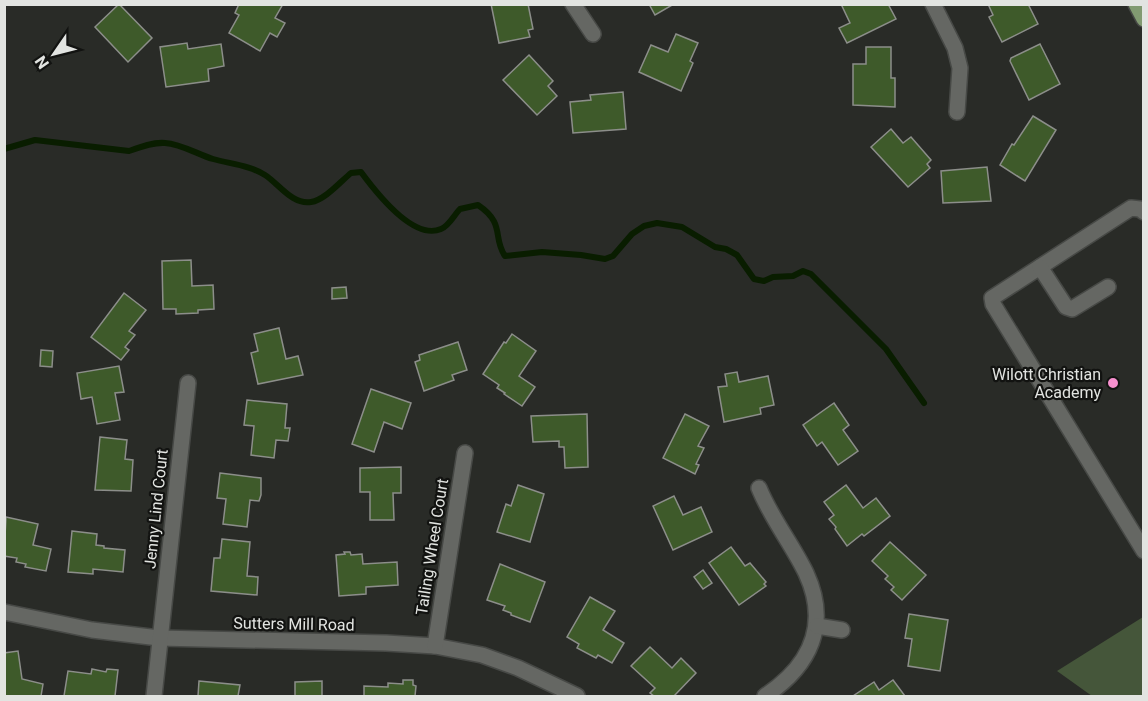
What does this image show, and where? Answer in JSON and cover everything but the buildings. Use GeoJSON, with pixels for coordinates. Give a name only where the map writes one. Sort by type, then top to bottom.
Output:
{"type":"FeatureCollection","features":[{"type":"Feature","properties":{"kind":"street"},"geometry":{"type":"LineString","coordinates":[[573,4],[593,34]]}},
{"type":"Feature","properties":{"kind":"street"},"geometry":{"type":"LineString","coordinates":[[933,4],[955,48],[960,68],[957,112]]}},
{"type":"Feature","properties":{"kind":"street"},"geometry":{"type":"LineString","coordinates":[[1143,212],[1140,209],[1131,208],[992,298],[993,304],[1143,551]]}},
{"type":"Feature","properties":{"kind":"street"},"geometry":{"type":"LineString","coordinates":[[1040,267],[1066,307],[1072,309],[1108,287]]}},
{"type":"Feature","properties":{"kind":"street","name":"Jenny Lind Court"},"geometry":{"type":"LineString","coordinates":[[154,696],[188,383]]}},
{"type":"Feature","properties":{"kind":"street","name":"Tailing Wheel Court"},"geometry":{"type":"LineString","coordinates":[[435,646],[465,453]]}},
{"type":"Feature","properties":{"kind":"street"},"geometry":{"type":"LineString","coordinates":[[759,488],[769,511],[806,573],[814,596],[817,626],[810,649],[793,674],[765,696]]}},
{"type":"Feature","properties":{"kind":"street","name":"Sutters Mill Road"},"geometry":{"type":"LineString","coordinates":[[4,612],[92,630],[159,638],[435,646],[482,655],[518,668],[577,696]]}},
{"type":"Feature","properties":{"kind":"street"},"geometry":{"type":"LineString","coordinates":[[817,626],[842,630]]}},
{"type":"Feature","properties":{"kind":"green space"},"geometry":{"type":"Polygon","coordinates":[[[1143,617],[1143,696],[1092,696],[1057,671],[1143,617]]]}},
{"type":"Feature","properties":{"kind":"waterway"},"geometry":{"type":"LineString","coordinates":[[4,149],[35,140],[129,151],[151,144],[171,144],[259,172],[286,193],[304,202],[322,198],[351,173],[361,172],[385,202],[419,228],[430,231],[444,228],[460,209],[478,205],[492,218],[505,256],[542,252],[605,259],[613,256],[632,234],[644,226],[657,223],[682,227],[715,247],[726,249],[737,255],[754,279],[764,281],[773,277],[793,276],[803,271],[811,274],[886,349],[924,403]]}},
{"type":"Feature","properties":{"kind":"place","name":"Wilott Christian Academy"},"geometry":{"type":"Point","coordinates":[1113,383]}}]}
